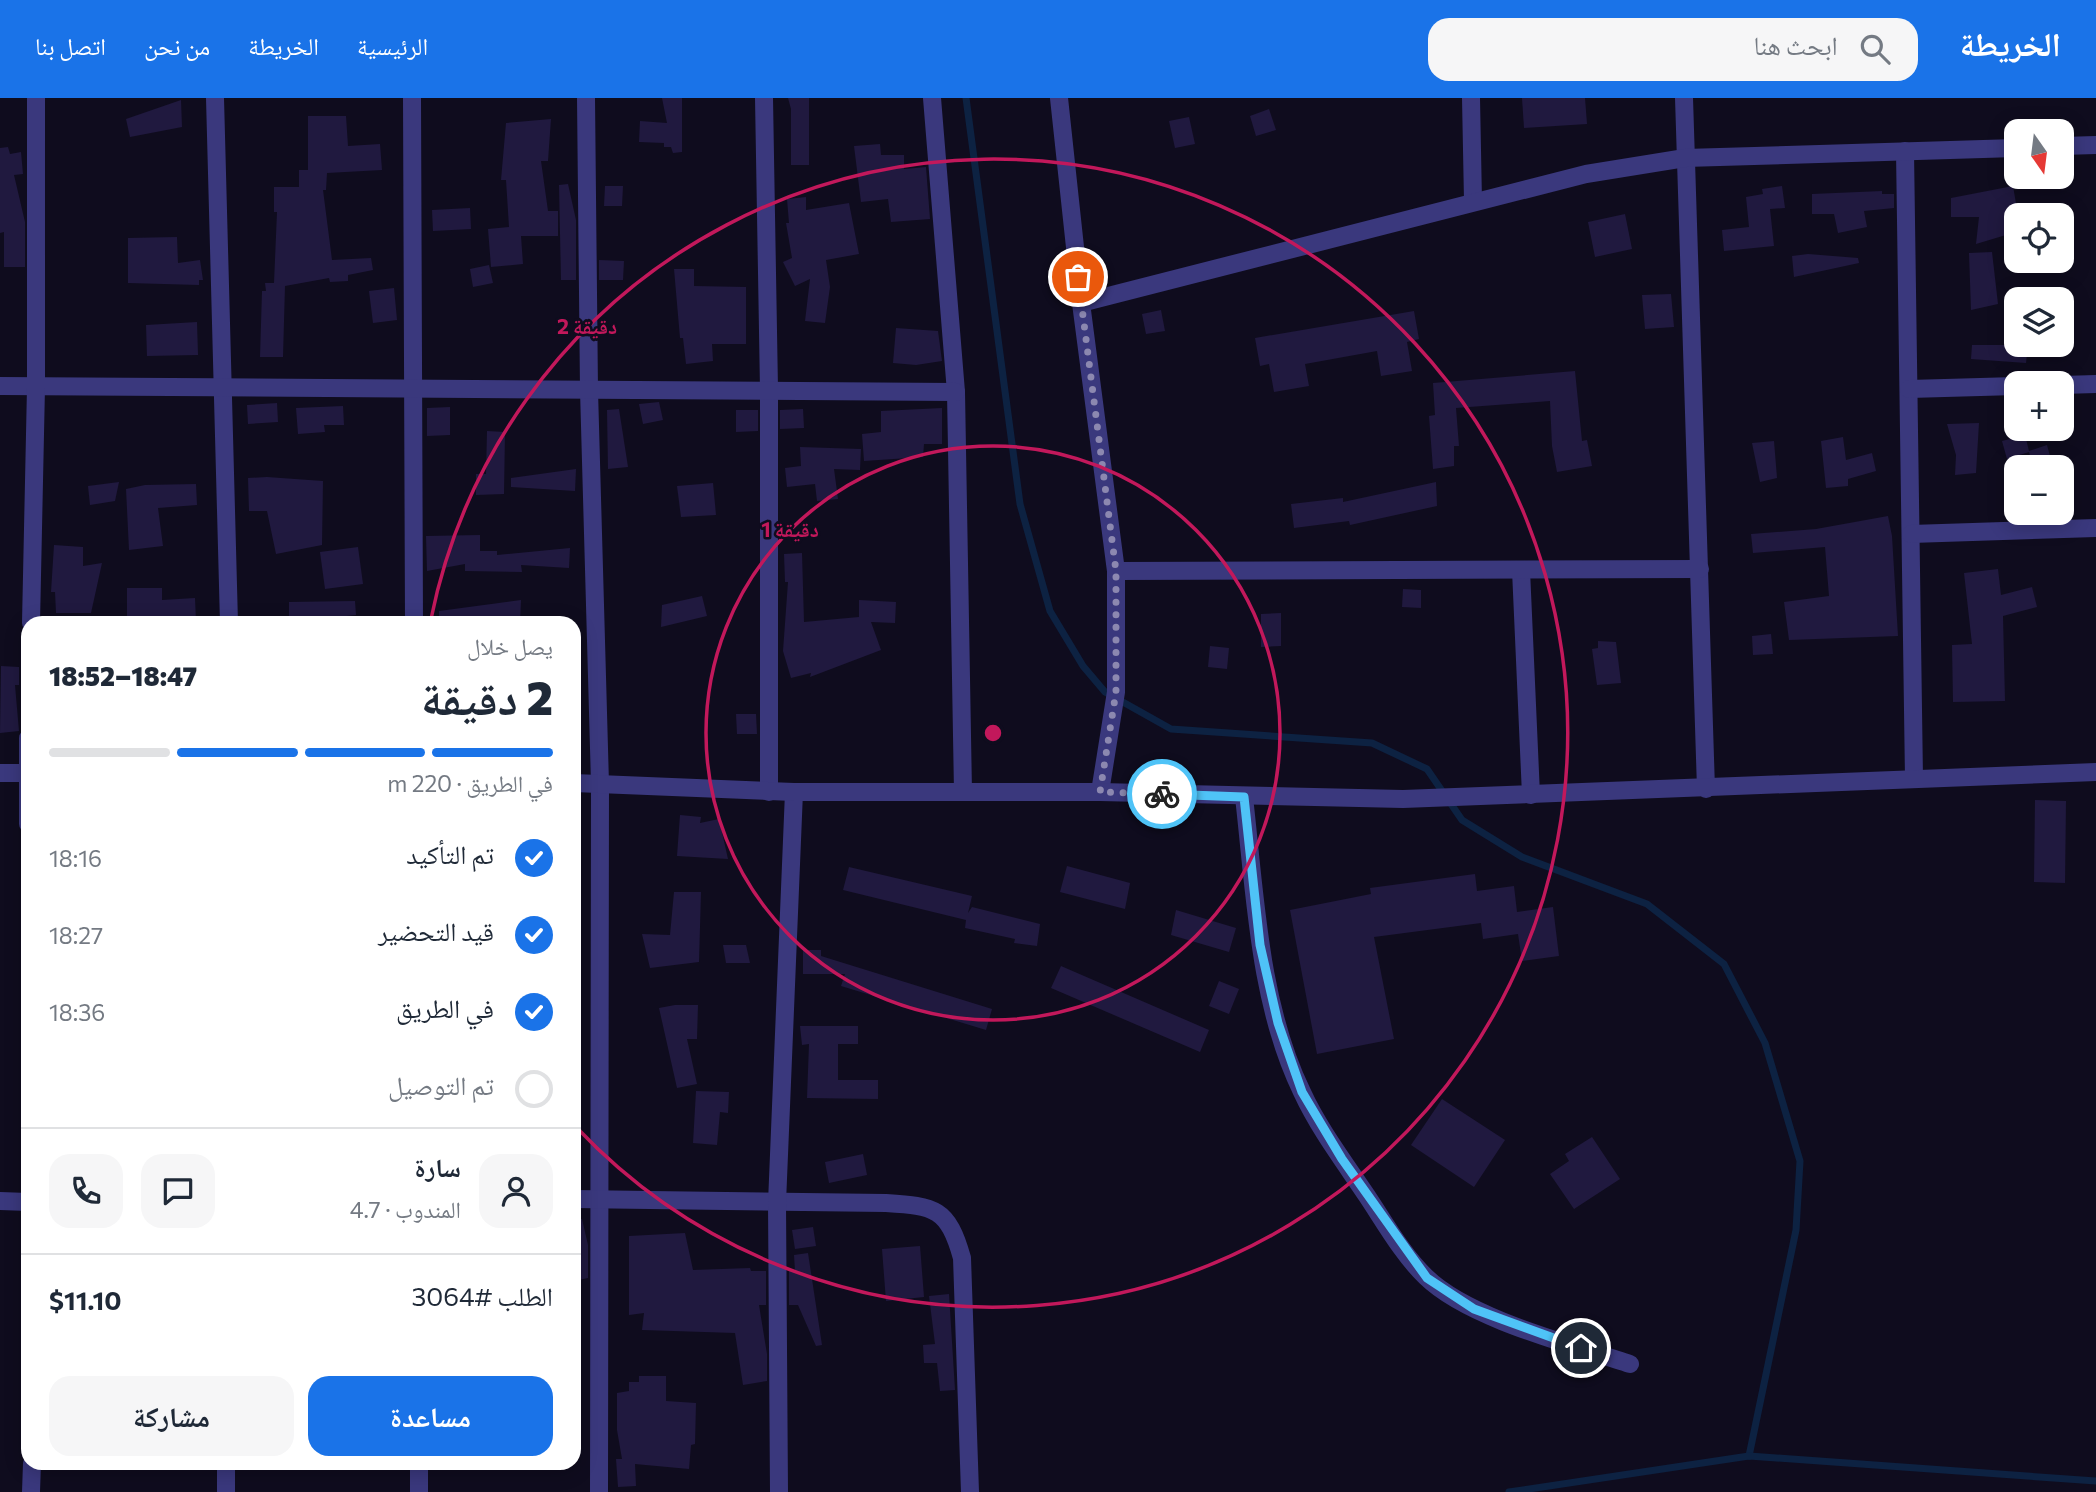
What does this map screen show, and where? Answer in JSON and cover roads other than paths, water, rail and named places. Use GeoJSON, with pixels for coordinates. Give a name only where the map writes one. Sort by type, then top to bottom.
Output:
{"type":"FeatureCollection","features":[{"type":"Feature","properties":{"kind":"street"},"geometry":{"type":"LineString","coordinates":[[31,616],[36,387],[36,98]]}},
{"type":"Feature","properties":{"kind":"street"},"geometry":{"type":"LineString","coordinates":[[215,98],[220,385],[229,616]]}},
{"type":"Feature","properties":{"kind":"street"},"geometry":{"type":"LineString","coordinates":[[412,98],[414,616]]}},
{"type":"Feature","properties":{"kind":"street"},"geometry":{"type":"LineString","coordinates":[[586,98],[589,390],[600,784],[599,1492]]}},
{"type":"Feature","properties":{"kind":"street"},"geometry":{"type":"LineString","coordinates":[[764,98],[769,389],[769,792]]}},
{"type":"Feature","properties":{"kind":"street"},"geometry":{"type":"LineString","coordinates":[[932,98],[956,393],[962,792]]}},
{"type":"Feature","properties":{"kind":"street"},"geometry":{"type":"LineString","coordinates":[[1059,98],[1081,303],[1116,571],[1116,692],[1100,792]]}},
{"type":"Feature","properties":{"kind":"street"},"geometry":{"type":"LineString","coordinates":[[1471,98],[1473,201]]}},
{"type":"Feature","properties":{"kind":"street"},"geometry":{"type":"LineString","coordinates":[[1684,98],[1706,789]]}},
{"type":"Feature","properties":{"kind":"street"},"geometry":{"type":"LineString","coordinates":[[2074,146],[2096,145]]}},
{"type":"Feature","properties":{"kind":"street"},"geometry":{"type":"LineString","coordinates":[[1081,303],[1586,174],[1685,159],[2004,148]]}},
{"type":"Feature","properties":{"kind":"street"},"geometry":{"type":"LineString","coordinates":[[1905,151],[1914,779]]}},
{"type":"Feature","properties":{"kind":"street"},"geometry":{"type":"LineString","coordinates":[[2074,385],[2096,384]]}},
{"type":"Feature","properties":{"kind":"street"},"geometry":{"type":"LineString","coordinates":[[0,386],[769,389],[956,393]]}},
{"type":"Feature","properties":{"kind":"street"},"geometry":{"type":"LineString","coordinates":[[1909,389],[2004,386]]}},
{"type":"Feature","properties":{"kind":"street"},"geometry":{"type":"LineString","coordinates":[[1911,534],[2096,528]]}},
{"type":"Feature","properties":{"kind":"street"},"geometry":{"type":"LineString","coordinates":[[1116,571],[1700,569]]}},
{"type":"Feature","properties":{"kind":"street"},"geometry":{"type":"LineString","coordinates":[[1521,570],[1531,795]]}},
{"type":"Feature","properties":{"kind":"street"},"geometry":{"type":"LineString","coordinates":[[581,783],[769,792],[1100,792],[1403,799],[2096,772]]}},
{"type":"Feature","properties":{"kind":"street"},"geometry":{"type":"LineString","coordinates":[[0,773],[21,773]]}},
{"type":"Feature","properties":{"kind":"street"},"geometry":{"type":"LineString","coordinates":[[779,1492],[777,1203],[794,792]]}},
{"type":"Feature","properties":{"kind":"street"},"geometry":{"type":"LineString","coordinates":[[1244,797],[1260,945],[1278,1023],[1302,1092],[1385,1223],[1427,1278],[1474,1309],[1630,1364]]}},
{"type":"Feature","properties":{"kind":"street"},"geometry":{"type":"LineString","coordinates":[[581,1199],[925,1206],[944,1215],[956,1234],[962,1258],[970,1492]]}},
{"type":"Feature","properties":{"kind":"street"},"geometry":{"type":"LineString","coordinates":[[0,1201],[21,1202]]}},
{"type":"Feature","properties":{"kind":"street"},"geometry":{"type":"LineString","coordinates":[[32,1470],[32,1492]]}},
{"type":"Feature","properties":{"kind":"street"},"geometry":{"type":"LineString","coordinates":[[226,1470],[226,1492]]}},
{"type":"Feature","properties":{"kind":"street"},"geometry":{"type":"LineString","coordinates":[[419,1470],[419,1492]]}},
{"type":"Feature","properties":{"kind":"waterway"},"geometry":{"type":"LineString","coordinates":[[966,98],[1020,504],[1050,611],[1083,666],[1105,692],[1171,729],[1372,743],[1427,769],[1462,820],[1522,857],[1647,904],[1724,964],[1765,1043],[1800,1161],[1796,1230],[1749,1456]]}},
{"type":"Feature","properties":{"kind":"waterway"},"geometry":{"type":"LineString","coordinates":[[1509,1492],[1749,1456],[2096,1481]]}}]}
